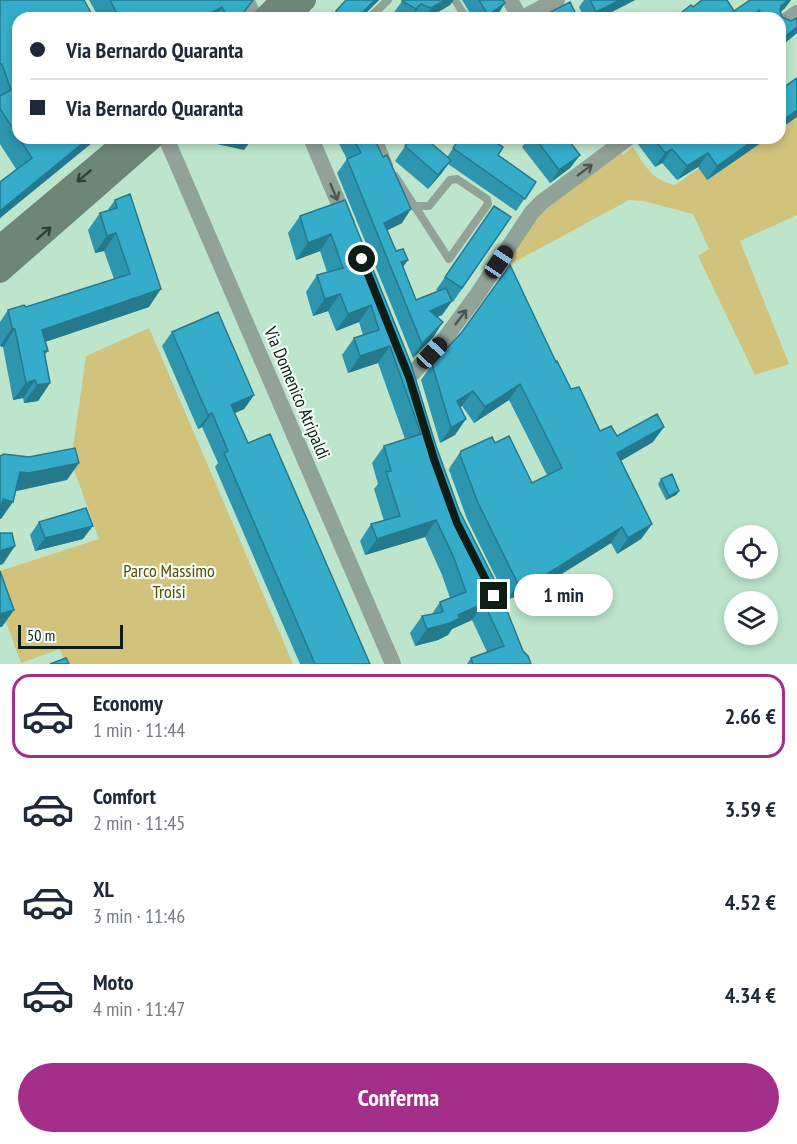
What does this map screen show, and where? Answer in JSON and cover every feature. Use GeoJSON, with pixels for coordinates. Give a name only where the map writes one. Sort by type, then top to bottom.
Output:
{"type":"FeatureCollection","features":[{"type":"Feature","properties":{"kind":"main road"},"geometry":{"type":"LineString","coordinates":[[270,12],[282,0]]}},
{"type":"Feature","properties":{"kind":"main road"},"geometry":{"type":"LineString","coordinates":[[293,12],[305,0]]}},
{"type":"Feature","properties":{"kind":"main road"},"geometry":{"type":"LineString","coordinates":[[0,246],[122,144]]}},
{"type":"Feature","properties":{"kind":"main road"},"geometry":{"type":"LineString","coordinates":[[0,272],[146,144]]}},
{"type":"Feature","properties":{"kind":"street"},"geometry":{"type":"LineString","coordinates":[[533,12],[557,0]]}},
{"type":"Feature","properties":{"kind":"street","name":"Via Domenico Atripaldi"},"geometry":{"type":"LineString","coordinates":[[168,144],[393,664]]}},
{"type":"Feature","properties":{"kind":"street"},"geometry":{"type":"LineString","coordinates":[[315,144],[353,238]]}},
{"type":"Feature","properties":{"kind":"street"},"geometry":{"type":"LineString","coordinates":[[400,356],[411,382],[477,296],[532,212],[620,144]]}},
{"type":"Feature","properties":{"kind":"lane"},"geometry":{"type":"LineString","coordinates":[[375,12],[388,0]]}},
{"type":"Feature","properties":{"kind":"lane"},"geometry":{"type":"LineString","coordinates":[[380,144],[386,160],[414,206],[449,259],[488,204],[487,199],[457,179],[450,180],[429,206],[414,206]]}},
{"type":"Feature","properties":{"kind":"green space"},"geometry":{"type":"Polygon","coordinates":[[[797,86],[797,215],[740,241],[789,364],[755,375],[698,256],[709,249],[693,214],[643,201],[629,200],[496,272],[534,219],[619,151],[623,155],[633,147],[654,176],[675,185],[699,168],[717,144],[786,144],[786,94],[797,86]]]}},
{"type":"Feature","properties":{"kind":"green space","name":"Parco Massimo Troisi"},"geometry":{"type":"Polygon","coordinates":[[[149,328],[293,664],[66,664],[60,649],[21,663],[0,606],[0,571],[99,539],[71,462],[86,356],[149,328]]]}},
{"type":"Feature","properties":{"kind":"building"},"geometry":{"type":"Polygon","coordinates":[[[0,0],[84,0],[91,12],[12,12],[12,127],[0,109],[0,96],[11,90],[2,64],[0,64],[0,0]]]}},
{"type":"Feature","properties":{"kind":"building"},"geometry":{"type":"Polygon","coordinates":[[[110,0],[253,0],[244,12],[224,12],[222,7],[212,12],[116,12],[110,0]]]}},
{"type":"Feature","properties":{"kind":"building"},"geometry":{"type":"Polygon","coordinates":[[[346,0],[375,0],[363,12],[336,11],[346,0]]]}},
{"type":"Feature","properties":{"kind":"building"},"geometry":{"type":"Polygon","coordinates":[[[403,0],[445,0],[431,8],[421,4],[416,9],[403,0]]]}},
{"type":"Feature","properties":{"kind":"building"},"geometry":{"type":"Polygon","coordinates":[[[479,0],[503,0],[505,3],[492,12],[486,12],[479,0]]]}},
{"type":"Feature","properties":{"kind":"building"},"geometry":{"type":"Polygon","coordinates":[[[590,0],[620,0],[596,12],[590,0]]]}},
{"type":"Feature","properties":{"kind":"building"},"geometry":{"type":"Polygon","coordinates":[[[702,0],[727,0],[734,11],[750,0],[788,0],[781,6],[780,12],[760,12],[759,10],[757,12],[682,12],[691,5],[693,7],[702,0]]]}},
{"type":"Feature","properties":{"kind":"building"},"geometry":{"type":"Polygon","coordinates":[[[570,2],[575,12],[551,12],[570,2]]]}},
{"type":"Feature","properties":{"kind":"building"},"geometry":{"type":"Polygon","coordinates":[[[797,18],[797,27],[786,36],[786,19],[791,21],[797,18]]]}},
{"type":"Feature","properties":{"kind":"building"},"geometry":{"type":"Polygon","coordinates":[[[797,78],[797,110],[786,118],[786,86],[797,78]]]}},
{"type":"Feature","properties":{"kind":"building"},"geometry":{"type":"Polygon","coordinates":[[[23,144],[82,144],[0,211],[0,182],[32,158],[23,144]]]}},
{"type":"Feature","properties":{"kind":"building"},"geometry":{"type":"Polygon","coordinates":[[[356,144],[377,144],[383,157],[387,155],[411,209],[384,223],[396,251],[403,249],[408,260],[401,262],[416,300],[446,288],[452,301],[430,311],[443,322],[422,344],[347,159],[361,153],[356,144]]]}},
{"type":"Feature","properties":{"kind":"building"},"geometry":{"type":"Polygon","coordinates":[[[407,144],[432,144],[451,160],[438,175],[405,146],[407,144]]]}},
{"type":"Feature","properties":{"kind":"building"},"geometry":{"type":"Polygon","coordinates":[[[456,144],[498,144],[503,147],[498,155],[536,182],[525,199],[453,148],[456,144]]]}},
{"type":"Feature","properties":{"kind":"building"},"geometry":{"type":"Polygon","coordinates":[[[540,144],[572,144],[580,155],[559,170],[540,144]]]}},
{"type":"Feature","properties":{"kind":"building"},"geometry":{"type":"Polygon","coordinates":[[[658,144],[748,144],[717,166],[708,153],[687,166],[672,149],[665,153],[658,144]]]}},
{"type":"Feature","properties":{"kind":"building"},"geometry":{"type":"Polygon","coordinates":[[[130,194],[161,289],[42,330],[48,351],[44,351],[50,383],[37,385],[35,380],[26,383],[15,329],[12,328],[8,310],[24,305],[26,307],[130,274],[116,233],[107,236],[100,213],[117,208],[115,200],[130,194]]]}},
{"type":"Feature","properties":{"kind":"building"},"geometry":{"type":"Polygon","coordinates":[[[345,200],[411,364],[436,446],[459,510],[496,583],[523,651],[531,664],[473,664],[471,658],[504,646],[484,603],[458,615],[460,618],[450,623],[427,629],[422,616],[443,612],[440,602],[466,592],[454,558],[436,520],[377,539],[371,524],[400,516],[386,472],[391,471],[384,446],[421,434],[390,346],[360,356],[354,338],[379,330],[371,305],[348,314],[340,294],[325,299],[317,275],[343,268],[331,234],[308,243],[300,216],[345,200]]]}},
{"type":"Feature","properties":{"kind":"building"},"geometry":{"type":"Polygon","coordinates":[[[494,206],[511,217],[462,288],[445,277],[494,206]]]}},
{"type":"Feature","properties":{"kind":"building"},"geometry":{"type":"Polygon","coordinates":[[[510,265],[556,362],[571,389],[579,387],[600,431],[611,426],[617,436],[657,414],[664,427],[617,453],[652,524],[628,538],[622,527],[531,584],[528,580],[518,584],[478,503],[460,455],[461,451],[492,437],[495,443],[509,436],[532,483],[562,468],[520,384],[485,407],[473,391],[457,401],[466,419],[451,428],[432,364],[462,332],[510,265]]]}},
{"type":"Feature","properties":{"kind":"building"},"geometry":{"type":"Polygon","coordinates":[[[218,312],[254,395],[231,405],[248,443],[270,434],[370,664],[315,664],[224,453],[228,451],[212,413],[208,415],[172,332],[218,312]]]}},
{"type":"Feature","properties":{"kind":"building"},"geometry":{"type":"Polygon","coordinates":[[[75,448],[79,463],[29,473],[20,472],[13,502],[3,499],[0,511],[0,456],[4,454],[29,457],[75,448]]]}},
{"type":"Feature","properties":{"kind":"building"},"geometry":{"type":"Polygon","coordinates":[[[672,474],[679,491],[669,496],[661,479],[672,474]]]}},
{"type":"Feature","properties":{"kind":"building"},"geometry":{"type":"Polygon","coordinates":[[[86,508],[93,526],[45,538],[39,522],[86,508]]]}},
{"type":"Feature","properties":{"kind":"building"},"geometry":{"type":"Polygon","coordinates":[[[0,533],[12,533],[15,546],[0,551],[0,533]]]}},
{"type":"Feature","properties":{"kind":"building"},"geometry":{"type":"Polygon","coordinates":[[[0,571],[14,610],[0,614],[0,571]]]}},
{"type":"Feature","properties":{"kind":"building"},"geometry":{"type":"Polygon","coordinates":[[[66,658],[69,664],[50,664],[66,658]]]}},
{"type":"Feature","properties":{"kind":"route"},"geometry":{"type":"LineString","coordinates":[[362,259],[409,377],[434,459],[457,523],[494,596]]}}]}
